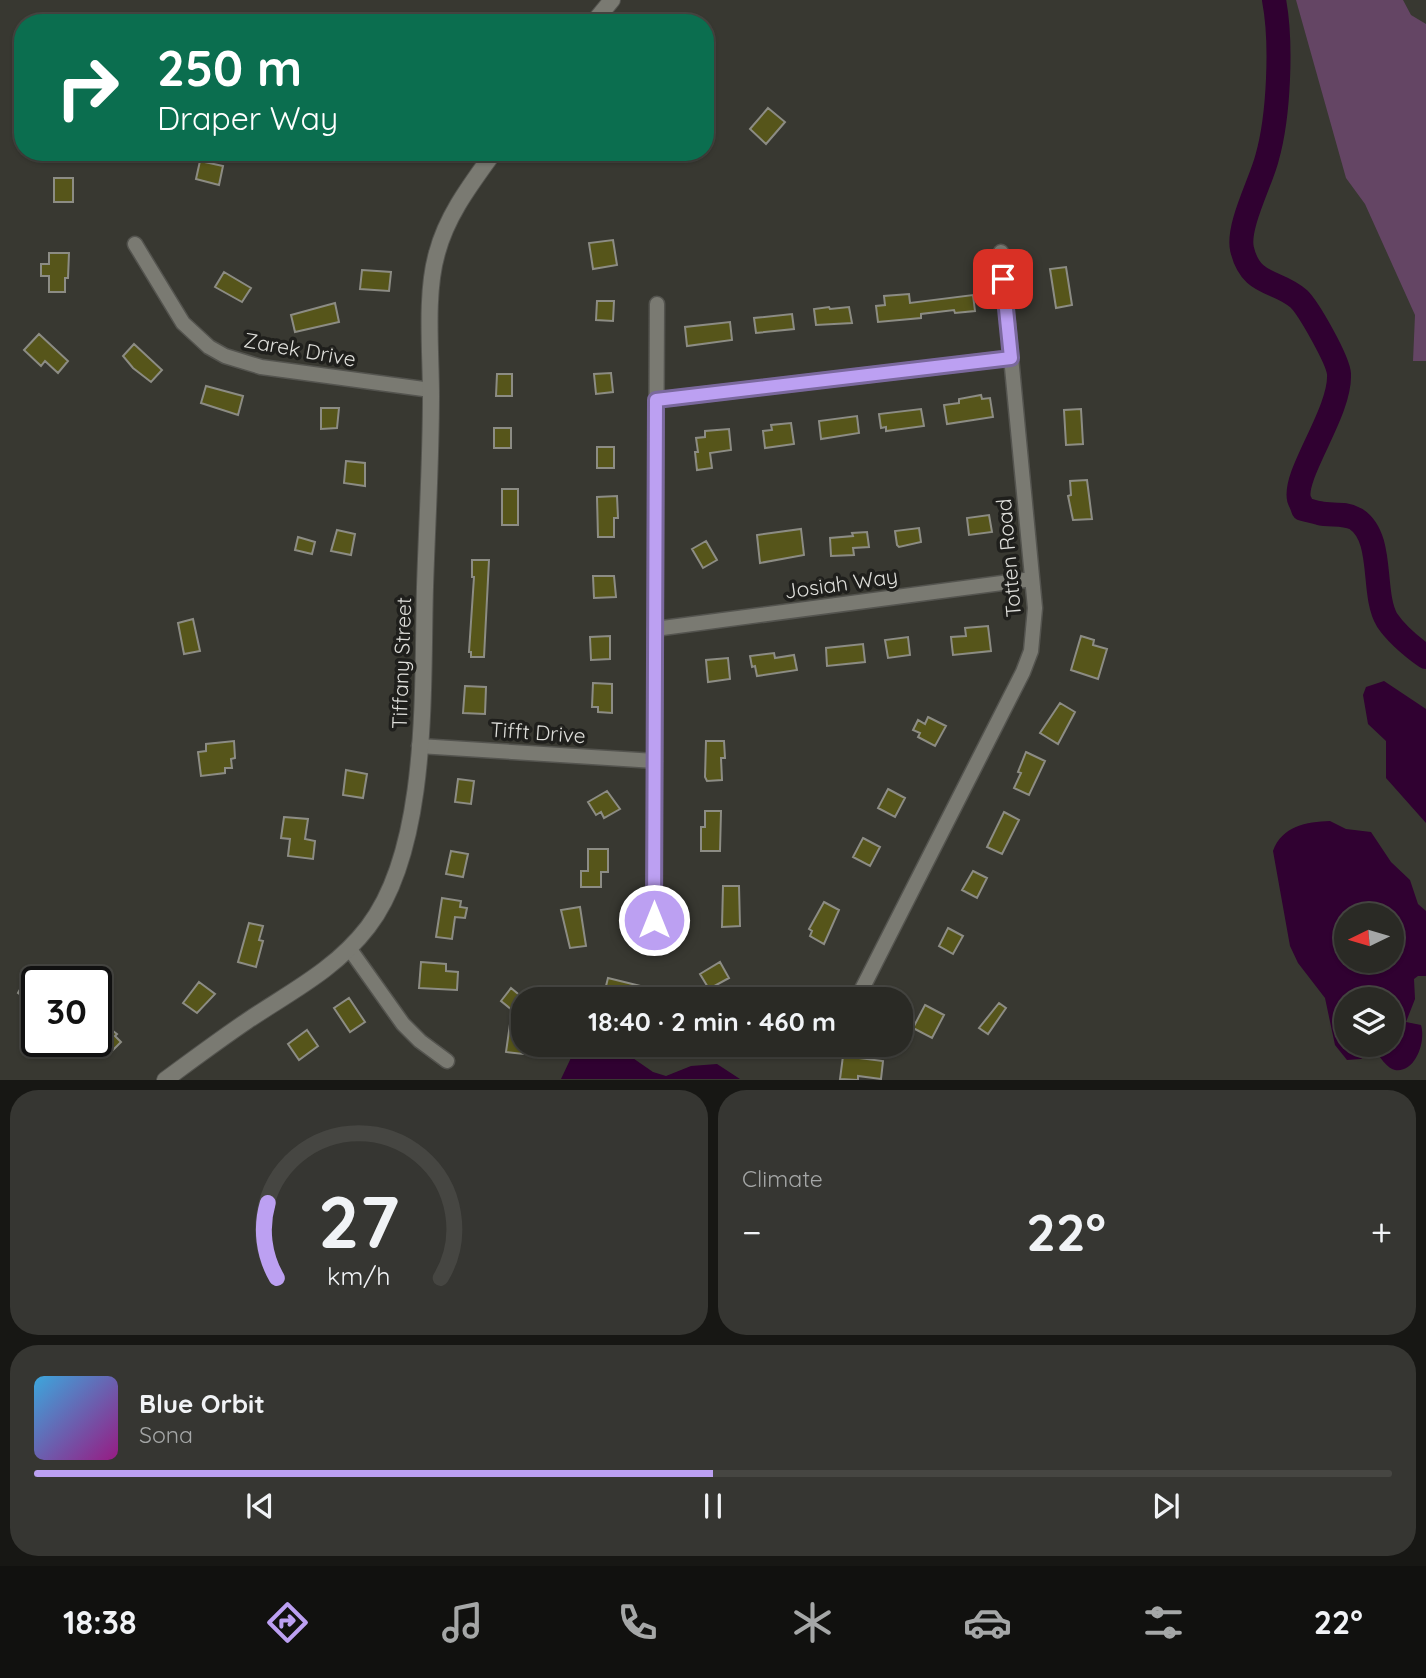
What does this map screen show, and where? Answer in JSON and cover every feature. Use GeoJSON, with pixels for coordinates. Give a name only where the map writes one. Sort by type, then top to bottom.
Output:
{"type":"FeatureCollection","features":[{"type":"Feature","properties":{"kind":"street"},"geometry":{"type":"LineString","coordinates":[[600,14],[612,0]]}},
{"type":"Feature","properties":{"kind":"street","name":"Tiffany Street"},"geometry":{"type":"LineString","coordinates":[[165,1080],[247,1021],[331,966],[370,925],[399,867],[411,819],[424,684],[431,296],[437,252],[448,223],[457,205],[488,161]]}},
{"type":"Feature","properties":{"kind":"street","name":"Zarek Drive"},"geometry":{"type":"LineString","coordinates":[[135,244],[183,323],[209,347],[225,356],[261,367],[431,390]]}},
{"type":"Feature","properties":{"kind":"street","name":"Totten Road"},"geometry":{"type":"LineString","coordinates":[[863,987],[1023,672],[1031,651],[1034,629],[1032,579],[1001,252]]}},
{"type":"Feature","properties":{"kind":"street"},"geometry":{"type":"LineString","coordinates":[[654,920],[657,304]]}},
{"type":"Feature","properties":{"kind":"street"},"geometry":{"type":"LineString","coordinates":[[656,400],[1011,358]]}},
{"type":"Feature","properties":{"kind":"street","name":"Josiah Way"},"geometry":{"type":"LineString","coordinates":[[655,629],[1032,579]]}},
{"type":"Feature","properties":{"kind":"street","name":"Tifft Drive"},"geometry":{"type":"LineString","coordinates":[[419,746],[655,761]]}},
{"type":"Feature","properties":{"kind":"street"},"geometry":{"type":"LineString","coordinates":[[349,948],[403,1024],[447,1061]]}},
{"type":"Feature","properties":{"kind":"shaded area"},"geometry":{"type":"Polygon","coordinates":[[[1296,0],[1403,0],[1411,15],[1426,24],[1426,361],[1413,361],[1415,315],[1365,204],[1346,178],[1296,0]]]}},
{"type":"Feature","properties":{"kind":"shaded area"},"geometry":{"type":"Polygon","coordinates":[[[1384,681],[1426,709],[1426,823],[1386,778],[1386,741],[1368,724],[1363,695],[1366,687],[1384,681]]]}},
{"type":"Feature","properties":{"kind":"shaded area"},"geometry":{"type":"Polygon","coordinates":[[[1330,821],[1346,829],[1371,832],[1391,862],[1410,880],[1418,904],[1426,911],[1426,976],[1414,979],[1415,999],[1406,1022],[1421,1025],[1421,1047],[1414,1061],[1402,1070],[1389,1067],[1380,1057],[1404,1057],[1404,987],[1334,987],[1334,1040],[1325,998],[1298,963],[1290,946],[1273,851],[1282,836],[1304,824],[1330,821]]]}},
{"type":"Feature","properties":{"kind":"shaded area"},"geometry":{"type":"Polygon","coordinates":[[[571,1057],[631,1057],[653,1072],[666,1076],[691,1066],[717,1064],[740,1079],[561,1079],[571,1057]]]}},
{"type":"Feature","properties":{"kind":"shaded area"},"geometry":{"type":"Polygon","coordinates":[[[1345,1057],[1364,1057],[1361,1059],[1347,1060],[1345,1057]]]}},
{"type":"Feature","properties":{"kind":"building"},"geometry":{"type":"Polygon","coordinates":[[[768,108],[785,122],[766,144],[750,129],[768,108]]]}},
{"type":"Feature","properties":{"kind":"building"},"geometry":{"type":"Polygon","coordinates":[[[200,161],[223,166],[219,185],[196,179],[200,161]]]}},
{"type":"Feature","properties":{"kind":"building"},"geometry":{"type":"Polygon","coordinates":[[[54,178],[73,178],[73,202],[54,202],[54,178]]]}},
{"type":"Feature","properties":{"kind":"building"},"geometry":{"type":"Polygon","coordinates":[[[613,240],[617,265],[593,269],[589,243],[613,240]]]}},
{"type":"Feature","properties":{"kind":"building"},"geometry":{"type":"Polygon","coordinates":[[[49,253],[69,253],[65,292],[49,292],[49,276],[41,276],[41,264],[49,264],[49,253]]]}},
{"type":"Feature","properties":{"kind":"building"},"geometry":{"type":"Polygon","coordinates":[[[1066,267],[1072,305],[1056,308],[1050,269],[1066,267]]]}},
{"type":"Feature","properties":{"kind":"building"},"geometry":{"type":"Polygon","coordinates":[[[362,270],[391,272],[389,291],[360,289],[362,270]]]}},
{"type":"Feature","properties":{"kind":"building"},"geometry":{"type":"Polygon","coordinates":[[[224,272],[251,288],[242,302],[215,287],[224,272]]]}},
{"type":"Feature","properties":{"kind":"building"},"geometry":{"type":"Polygon","coordinates":[[[909,294],[910,303],[973,295],[975,311],[955,313],[954,310],[921,314],[921,318],[878,322],[876,306],[885,305],[884,296],[909,294]]]}},
{"type":"Feature","properties":{"kind":"building"},"geometry":{"type":"Polygon","coordinates":[[[597,301],[614,301],[613,321],[596,320],[597,301]]]}},
{"type":"Feature","properties":{"kind":"building"},"geometry":{"type":"Polygon","coordinates":[[[335,303],[339,322],[295,332],[291,315],[335,303]]]}},
{"type":"Feature","properties":{"kind":"building"},"geometry":{"type":"Polygon","coordinates":[[[849,307],[852,323],[816,325],[814,309],[849,307]]]}},
{"type":"Feature","properties":{"kind":"building"},"geometry":{"type":"Polygon","coordinates":[[[792,314],[794,329],[756,333],[754,318],[792,314]]]}},
{"type":"Feature","properties":{"kind":"building"},"geometry":{"type":"Polygon","coordinates":[[[730,322],[732,340],[687,346],[685,327],[730,322]]]}},
{"type":"Feature","properties":{"kind":"building"},"geometry":{"type":"Polygon","coordinates":[[[39,334],[68,361],[58,373],[45,361],[41,366],[24,350],[39,334]]]}},
{"type":"Feature","properties":{"kind":"building"},"geometry":{"type":"Polygon","coordinates":[[[134,344],[162,370],[151,382],[123,356],[134,344]]]}},
{"type":"Feature","properties":{"kind":"building"},"geometry":{"type":"Polygon","coordinates":[[[611,373],[613,392],[596,394],[594,374],[611,373]]]}},
{"type":"Feature","properties":{"kind":"building"},"geometry":{"type":"Polygon","coordinates":[[[497,374],[512,374],[512,396],[496,396],[497,374]]]}},
{"type":"Feature","properties":{"kind":"building"},"geometry":{"type":"Polygon","coordinates":[[[206,386],[243,396],[238,415],[201,403],[206,386]]]}},
{"type":"Feature","properties":{"kind":"building"},"geometry":{"type":"Polygon","coordinates":[[[981,395],[982,399],[990,398],[993,417],[947,424],[944,405],[981,395]]]}},
{"type":"Feature","properties":{"kind":"building"},"geometry":{"type":"Polygon","coordinates":[[[321,408],[339,408],[337,428],[321,429],[321,408]]]}},
{"type":"Feature","properties":{"kind":"building"},"geometry":{"type":"Polygon","coordinates":[[[921,409],[924,426],[886,431],[886,427],[881,428],[879,414],[921,409]]]}},
{"type":"Feature","properties":{"kind":"building"},"geometry":{"type":"Polygon","coordinates":[[[1081,409],[1083,444],[1066,445],[1064,410],[1081,409]]]}},
{"type":"Feature","properties":{"kind":"building"},"geometry":{"type":"Polygon","coordinates":[[[857,416],[859,433],[821,439],[819,421],[857,416]]]}},
{"type":"Feature","properties":{"kind":"building"},"geometry":{"type":"Polygon","coordinates":[[[791,423],[794,444],[765,448],[763,431],[772,430],[771,425],[791,423]]]}},
{"type":"Feature","properties":{"kind":"building"},"geometry":{"type":"Polygon","coordinates":[[[494,428],[511,428],[511,448],[494,448],[494,428]]]}},
{"type":"Feature","properties":{"kind":"building"},"geometry":{"type":"Polygon","coordinates":[[[729,429],[731,450],[710,453],[712,468],[697,470],[696,438],[705,437],[705,431],[729,429]]]}},
{"type":"Feature","properties":{"kind":"building"},"geometry":{"type":"Polygon","coordinates":[[[597,447],[614,447],[614,468],[597,468],[597,447]]]}},
{"type":"Feature","properties":{"kind":"building"},"geometry":{"type":"Polygon","coordinates":[[[346,461],[365,463],[365,486],[344,483],[346,461]]]}},
{"type":"Feature","properties":{"kind":"building"},"geometry":{"type":"Polygon","coordinates":[[[1087,480],[1092,519],[1073,520],[1068,496],[1071,495],[1070,481],[1087,480]]]}},
{"type":"Feature","properties":{"kind":"building"},"geometry":{"type":"Polygon","coordinates":[[[502,489],[518,489],[518,525],[502,525],[502,489]]]}},
{"type":"Feature","properties":{"kind":"building"},"geometry":{"type":"Polygon","coordinates":[[[617,496],[618,518],[614,518],[614,537],[598,537],[597,497],[617,496]]]}},
{"type":"Feature","properties":{"kind":"building"},"geometry":{"type":"Polygon","coordinates":[[[989,515],[992,532],[969,535],[967,518],[989,515]]]}},
{"type":"Feature","properties":{"kind":"building"},"geometry":{"type":"Polygon","coordinates":[[[919,528],[921,542],[899,547],[897,545],[895,531],[919,528]]]}},
{"type":"Feature","properties":{"kind":"building"},"geometry":{"type":"Polygon","coordinates":[[[801,529],[804,555],[760,563],[757,535],[801,529]]]}},
{"type":"Feature","properties":{"kind":"building"},"geometry":{"type":"Polygon","coordinates":[[[337,530],[355,534],[351,555],[331,551],[337,530]]]}},
{"type":"Feature","properties":{"kind":"building"},"geometry":{"type":"Polygon","coordinates":[[[867,532],[869,547],[853,548],[854,555],[831,556],[830,538],[867,532]]]}},
{"type":"Feature","properties":{"kind":"building"},"geometry":{"type":"Polygon","coordinates":[[[298,537],[315,542],[312,554],[295,550],[298,537]]]}},
{"type":"Feature","properties":{"kind":"building"},"geometry":{"type":"Polygon","coordinates":[[[706,541],[717,560],[703,568],[692,549],[706,541]]]}},
{"type":"Feature","properties":{"kind":"building"},"geometry":{"type":"Polygon","coordinates":[[[472,560],[489,560],[484,657],[471,657],[469,652],[474,577],[472,560]]]}},
{"type":"Feature","properties":{"kind":"building"},"geometry":{"type":"Polygon","coordinates":[[[593,576],[614,576],[616,597],[594,598],[593,576]]]}},
{"type":"Feature","properties":{"kind":"building"},"geometry":{"type":"Polygon","coordinates":[[[193,619],[200,651],[184,654],[178,623],[193,619]]]}},
{"type":"Feature","properties":{"kind":"building"},"geometry":{"type":"Polygon","coordinates":[[[988,626],[991,651],[953,655],[951,637],[966,636],[965,628],[988,626]]]}},
{"type":"Feature","properties":{"kind":"building"},"geometry":{"type":"Polygon","coordinates":[[[610,636],[610,659],[591,660],[590,637],[610,636]]]}},
{"type":"Feature","properties":{"kind":"building"},"geometry":{"type":"Polygon","coordinates":[[[1081,636],[1094,640],[1093,645],[1107,649],[1098,679],[1071,670],[1081,636]]]}},
{"type":"Feature","properties":{"kind":"building"},"geometry":{"type":"Polygon","coordinates":[[[908,637],[910,655],[888,658],[885,640],[908,637]]]}},
{"type":"Feature","properties":{"kind":"building"},"geometry":{"type":"Polygon","coordinates":[[[863,644],[865,662],[827,666],[826,648],[863,644]]]}},
{"type":"Feature","properties":{"kind":"building"},"geometry":{"type":"Polygon","coordinates":[[[774,653],[775,658],[794,655],[797,670],[757,676],[750,656],[774,653]]]}},
{"type":"Feature","properties":{"kind":"building"},"geometry":{"type":"Polygon","coordinates":[[[728,658],[730,679],[708,682],[706,660],[728,658]]]}},
{"type":"Feature","properties":{"kind":"building"},"geometry":{"type":"Polygon","coordinates":[[[593,683],[612,684],[612,713],[598,712],[598,707],[592,707],[593,683]]]}},
{"type":"Feature","properties":{"kind":"building"},"geometry":{"type":"Polygon","coordinates":[[[465,686],[486,687],[485,714],[463,713],[465,686]]]}},
{"type":"Feature","properties":{"kind":"building"},"geometry":{"type":"Polygon","coordinates":[[[1060,703],[1075,712],[1058,744],[1040,733],[1060,703]]]}},
{"type":"Feature","properties":{"kind":"building"},"geometry":{"type":"Polygon","coordinates":[[[928,717],[946,726],[935,746],[918,737],[920,733],[913,730],[918,720],[925,724],[928,717]]]}},
{"type":"Feature","properties":{"kind":"building"},"geometry":{"type":"Polygon","coordinates":[[[234,741],[235,758],[231,759],[232,768],[225,768],[225,773],[201,776],[198,752],[206,751],[206,744],[234,741]]]}},
{"type":"Feature","properties":{"kind":"building"},"geometry":{"type":"Polygon","coordinates":[[[706,741],[724,741],[725,758],[721,758],[722,780],[707,781],[705,777],[706,741]]]}},
{"type":"Feature","properties":{"kind":"building"},"geometry":{"type":"Polygon","coordinates":[[[1026,752],[1045,761],[1029,795],[1014,788],[1026,752]]]}},
{"type":"Feature","properties":{"kind":"building"},"geometry":{"type":"Polygon","coordinates":[[[346,770],[367,774],[363,798],[343,795],[346,770]]]}},
{"type":"Feature","properties":{"kind":"building"},"geometry":{"type":"Polygon","coordinates":[[[458,779],[474,781],[471,804],[455,802],[458,779]]]}},
{"type":"Feature","properties":{"kind":"building"},"geometry":{"type":"Polygon","coordinates":[[[888,789],[905,798],[895,817],[878,808],[888,789]]]}},
{"type":"Feature","properties":{"kind":"building"},"geometry":{"type":"Polygon","coordinates":[[[607,791],[620,809],[604,818],[601,812],[596,815],[588,802],[607,791]]]}},
{"type":"Feature","properties":{"kind":"building"},"geometry":{"type":"Polygon","coordinates":[[[705,811],[721,811],[720,851],[701,851],[701,827],[705,827],[705,811]]]}},
{"type":"Feature","properties":{"kind":"building"},"geometry":{"type":"Polygon","coordinates":[[[1004,812],[1019,820],[1002,854],[987,847],[1004,812]]]}},
{"type":"Feature","properties":{"kind":"building"},"geometry":{"type":"Polygon","coordinates":[[[284,817],[308,819],[305,839],[315,841],[313,859],[288,856],[290,839],[281,838],[284,817]]]}},
{"type":"Feature","properties":{"kind":"building"},"geometry":{"type":"Polygon","coordinates":[[[863,838],[880,847],[870,866],[853,857],[863,838]]]}},
{"type":"Feature","properties":{"kind":"building"},"geometry":{"type":"Polygon","coordinates":[[[588,849],[608,849],[608,872],[601,872],[601,887],[581,887],[581,871],[588,871],[588,849]]]}},
{"type":"Feature","properties":{"kind":"building"},"geometry":{"type":"Polygon","coordinates":[[[451,851],[468,854],[463,877],[446,874],[451,851]]]}},
{"type":"Feature","properties":{"kind":"building"},"geometry":{"type":"Polygon","coordinates":[[[973,871],[987,878],[977,898],[962,890],[973,871]]]}},
{"type":"Feature","properties":{"kind":"building"},"geometry":{"type":"Polygon","coordinates":[[[723,886],[739,886],[740,926],[722,927],[723,886]]]}},
{"type":"Feature","properties":{"kind":"building"},"geometry":{"type":"Polygon","coordinates":[[[442,898],[461,901],[460,907],[467,908],[465,918],[455,917],[452,939],[436,937],[442,898]]]}},
{"type":"Feature","properties":{"kind":"building"},"geometry":{"type":"Polygon","coordinates":[[[824,902],[839,910],[824,944],[810,936],[812,931],[809,929],[824,902]]]}},
{"type":"Feature","properties":{"kind":"building"},"geometry":{"type":"Polygon","coordinates":[[[580,907],[586,946],[570,948],[561,910],[580,907]]]}},
{"type":"Feature","properties":{"kind":"building"},"geometry":{"type":"Polygon","coordinates":[[[249,923],[263,926],[259,940],[263,941],[256,967],[238,962],[249,923]]]}},
{"type":"Feature","properties":{"kind":"building"},"geometry":{"type":"Polygon","coordinates":[[[948,928],[963,936],[953,954],[939,946],[948,928]]]}},
{"type":"Feature","properties":{"kind":"building"},"geometry":{"type":"Polygon","coordinates":[[[421,962],[446,964],[446,971],[458,972],[457,990],[419,988],[421,962]]]}},
{"type":"Feature","properties":{"kind":"building"},"geometry":{"type":"Polygon","coordinates":[[[720,962],[729,978],[708,987],[700,974],[720,962]]]}},
{"type":"Feature","properties":{"kind":"building"},"geometry":{"type":"Polygon","coordinates":[[[608,978],[645,987],[606,987],[608,978]]]}},
{"type":"Feature","properties":{"kind":"building"},"geometry":{"type":"Polygon","coordinates":[[[199,982],[215,994],[197,1013],[183,1003],[199,982]]]}},
{"type":"Feature","properties":{"kind":"building"},"geometry":{"type":"Polygon","coordinates":[[[511,988],[511,1009],[501,1001],[511,988]]]}},
{"type":"Feature","properties":{"kind":"building"},"geometry":{"type":"Polygon","coordinates":[[[349,998],[365,1022],[350,1032],[334,1008],[349,998]]]}},
{"type":"Feature","properties":{"kind":"building"},"geometry":{"type":"Polygon","coordinates":[[[999,1003],[1006,1008],[988,1034],[979,1028],[999,1003]]]}},
{"type":"Feature","properties":{"kind":"building"},"geometry":{"type":"Polygon","coordinates":[[[925,1005],[944,1015],[932,1038],[913,1028],[925,1005]]]}},
{"type":"Feature","properties":{"kind":"building"},"geometry":{"type":"Polygon","coordinates":[[[511,1017],[511,1053],[506,1052],[511,1017]]]}},
{"type":"Feature","properties":{"kind":"building"},"geometry":{"type":"Polygon","coordinates":[[[112,1030],[117,1034],[115,1036],[121,1042],[112,1051],[112,1030]]]}},
{"type":"Feature","properties":{"kind":"building"},"geometry":{"type":"Polygon","coordinates":[[[307,1030],[318,1046],[299,1060],[288,1044],[307,1030]]]}},
{"type":"Feature","properties":{"kind":"building"},"geometry":{"type":"Polygon","coordinates":[[[843,1057],[883,1061],[881,1079],[858,1076],[858,1080],[840,1079],[843,1057]]]}},
{"type":"Feature","properties":{"kind":"waterway"},"geometry":{"type":"LineString","coordinates":[[1274,0],[1278,36],[1277,101],[1267,158],[1243,228],[1242,249],[1251,270],[1265,281],[1290,293],[1304,305],[1329,347],[1339,374],[1333,406],[1303,474],[1299,499],[1303,509],[1351,517],[1365,528],[1371,539],[1379,596],[1387,620],[1395,631],[1426,657]]}},
{"type":"Feature","properties":{"kind":"route"},"geometry":{"type":"LineString","coordinates":[[654,920],[656,400],[1011,358],[1003,279]]}}]}
